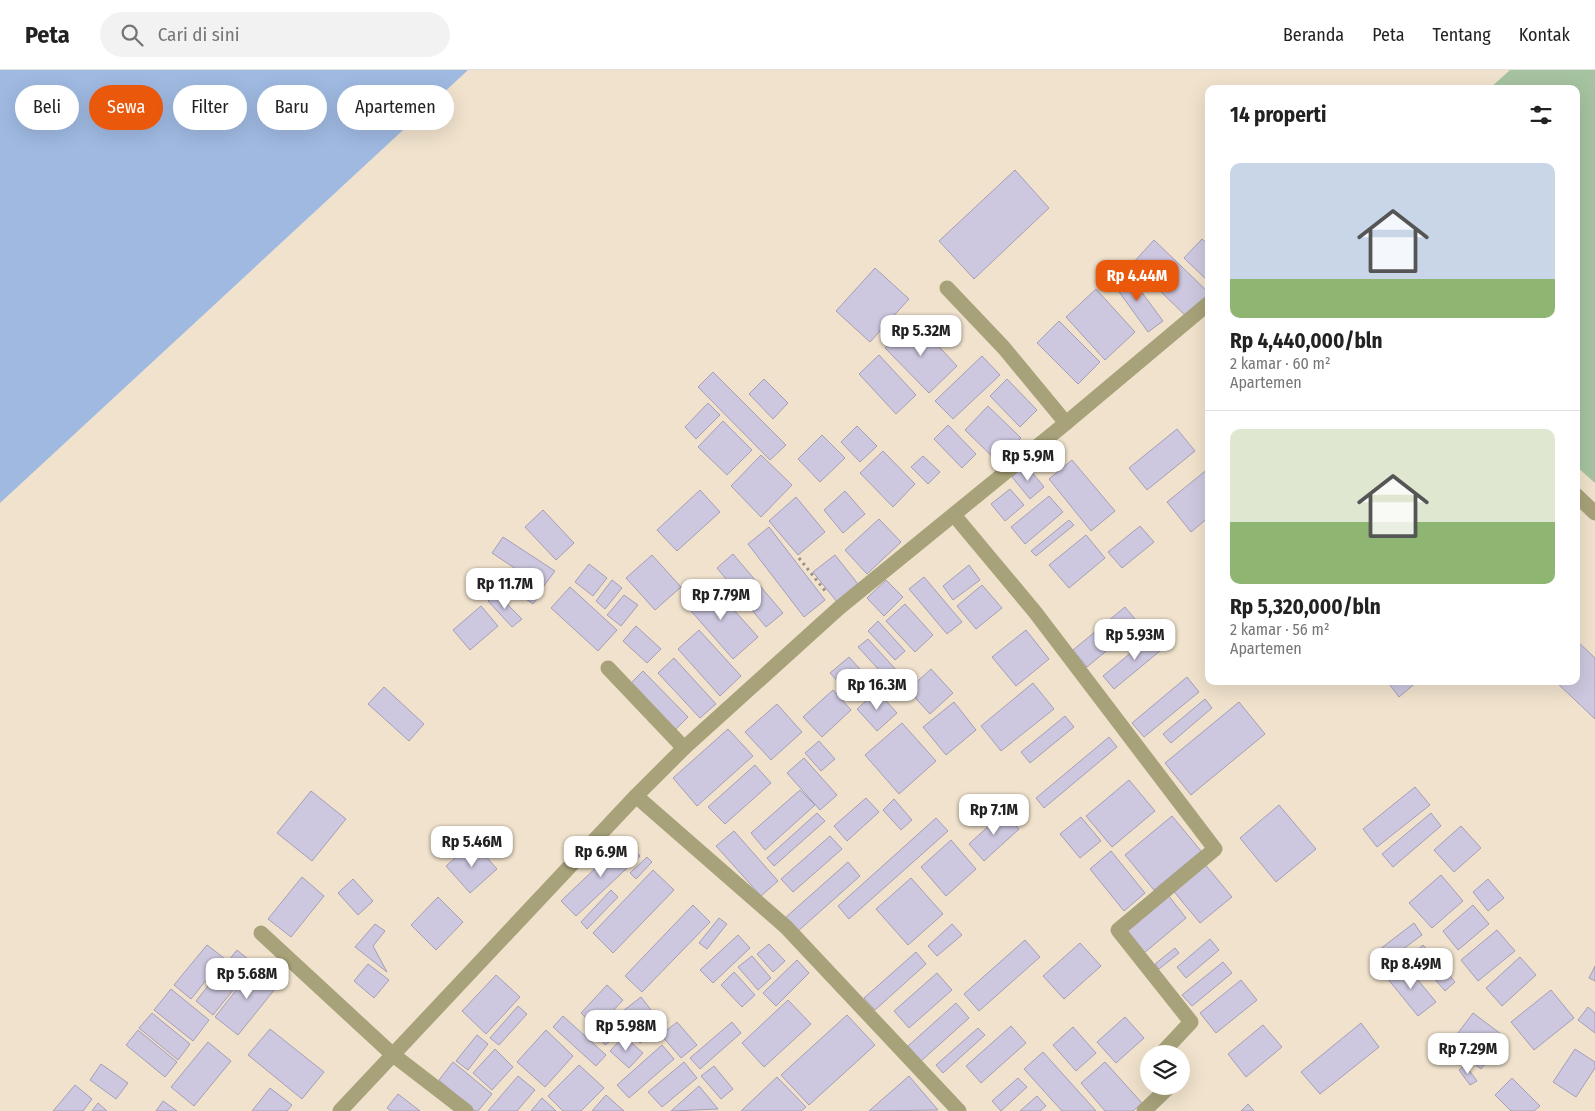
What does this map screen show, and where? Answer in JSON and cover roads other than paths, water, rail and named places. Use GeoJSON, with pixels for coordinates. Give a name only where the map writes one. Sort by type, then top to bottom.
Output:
{"type":"FeatureCollection","features":[{"type":"Feature","properties":{"kind":"street"},"geometry":{"type":"LineString","coordinates":[[947,288],[1004,348],[1066,423]]}},
{"type":"Feature","properties":{"kind":"street"},"geometry":{"type":"LineString","coordinates":[[340,1111],[636,796],[684,748],[839,608],[1066,423],[1205,306]]}},
{"type":"Feature","properties":{"kind":"street"},"geometry":{"type":"LineString","coordinates":[[1580,499],[1595,512]]}},
{"type":"Feature","properties":{"kind":"street"},"geometry":{"type":"LineString","coordinates":[[954,515],[1035,612],[1215,849],[1118,930],[1191,1022],[1170,1045]]}},
{"type":"Feature","properties":{"kind":"street"},"geometry":{"type":"LineString","coordinates":[[608,668],[684,748]]}},
{"type":"Feature","properties":{"kind":"street"},"geometry":{"type":"LineString","coordinates":[[636,796],[786,927],[959,1111]]}},
{"type":"Feature","properties":{"kind":"street"},"geometry":{"type":"LineString","coordinates":[[261,933],[392,1054],[466,1111]]}},
{"type":"Feature","properties":{"kind":"street"},"geometry":{"type":"LineString","coordinates":[[1144,1111],[1161,1095]]}},
{"type":"Feature","properties":{"kind":"water"},"geometry":{"type":"Polygon","coordinates":[[[0,70],[468,70],[452,85],[337,85],[337,130],[403,130],[0,503],[0,70]]]}}]}
